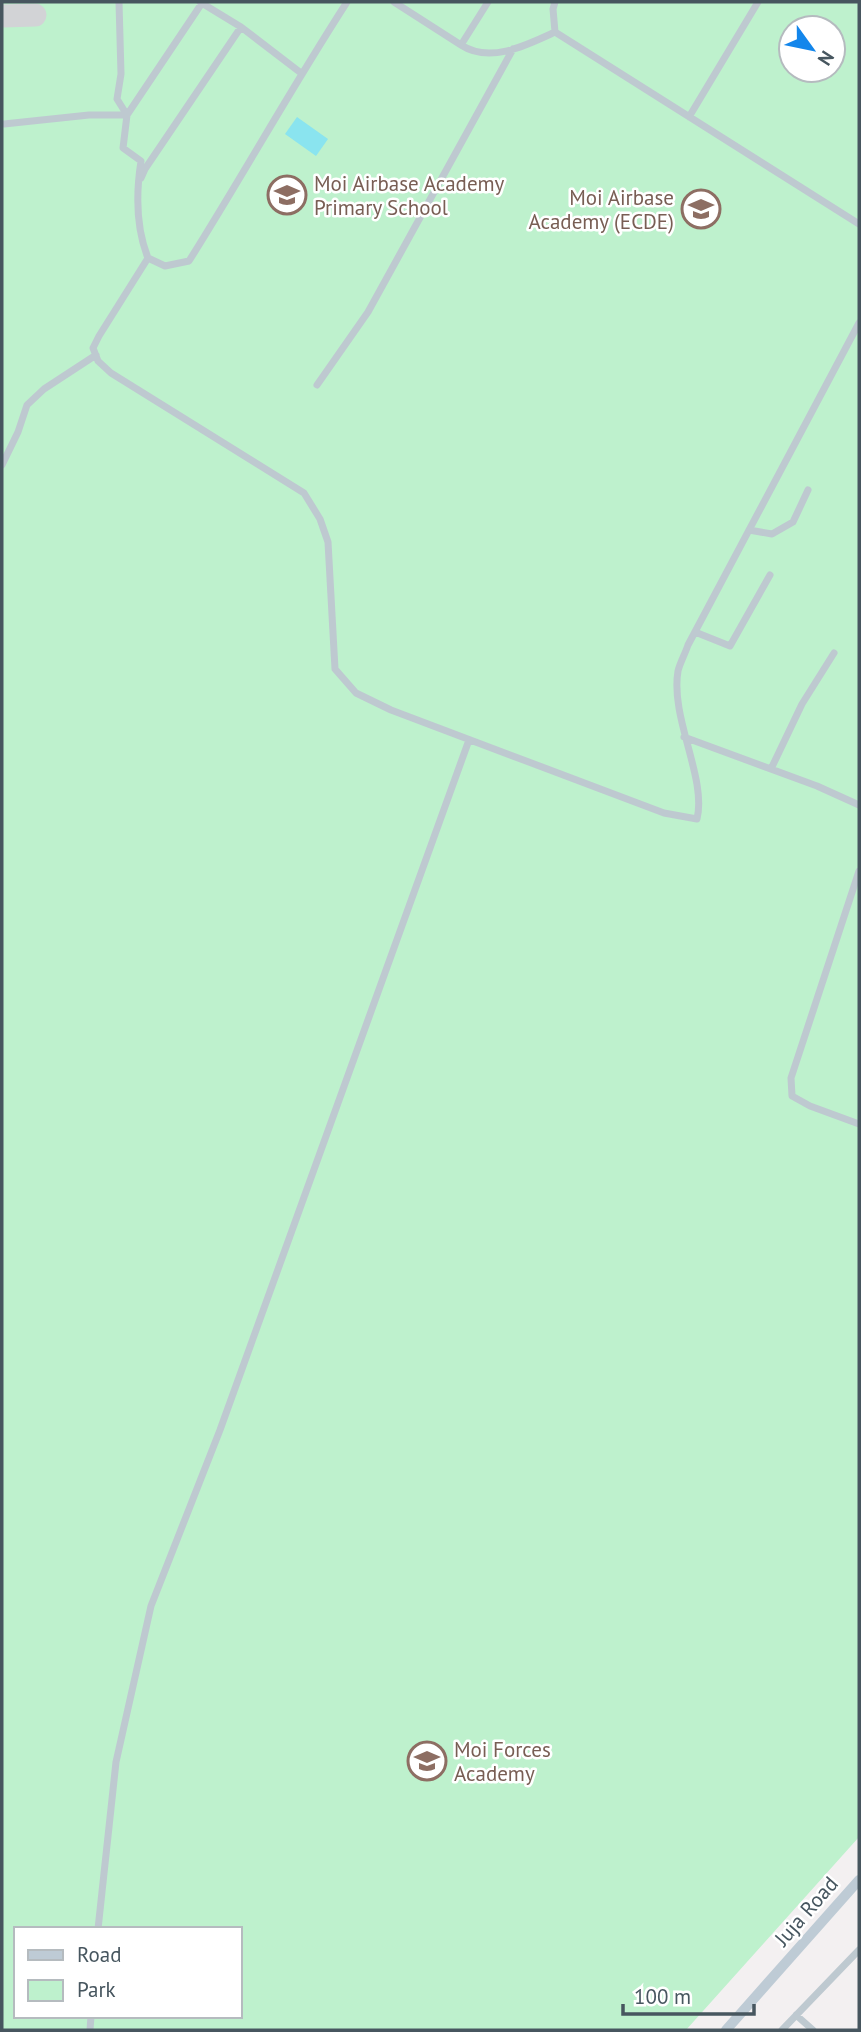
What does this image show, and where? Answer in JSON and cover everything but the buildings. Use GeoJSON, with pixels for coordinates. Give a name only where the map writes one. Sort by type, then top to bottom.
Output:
{"type":"FeatureCollection","features":[{"type":"Feature","properties":{"kind":"main road","name":"Juja Road"},"geometry":{"type":"LineString","coordinates":[[726,2030],[859,1880]]}},
{"type":"Feature","properties":{"kind":"street"},"geometry":{"type":"LineString","coordinates":[[119,2],[121,74],[117,99],[127,115]]}},
{"type":"Feature","properties":{"kind":"street"},"geometry":{"type":"LineString","coordinates":[[301,73],[241,27],[201,2],[127,115],[123,148],[141,161],[137,189],[143,246],[148,258],[166,266],[189,261],[244,173],[301,73],[347,2]]}},
{"type":"Feature","properties":{"kind":"street"},"geometry":{"type":"LineString","coordinates":[[394,2],[471,51],[499,53],[555,32]]}},
{"type":"Feature","properties":{"kind":"street"},"geometry":{"type":"LineString","coordinates":[[407,10],[412,2]]}},
{"type":"Feature","properties":{"kind":"street"},"geometry":{"type":"LineString","coordinates":[[461,45],[488,2]]}},
{"type":"Feature","properties":{"kind":"street"},"geometry":{"type":"LineString","coordinates":[[555,2],[555,32]]}},
{"type":"Feature","properties":{"kind":"street"},"geometry":{"type":"LineString","coordinates":[[689,117],[758,2]]}},
{"type":"Feature","properties":{"kind":"street"},"geometry":{"type":"LineString","coordinates":[[137,189],[145,169],[241,27]]}},
{"type":"Feature","properties":{"kind":"street"},"geometry":{"type":"LineString","coordinates":[[555,32],[859,224]]}},
{"type":"Feature","properties":{"kind":"street"},"geometry":{"type":"LineString","coordinates":[[317,385],[368,313],[513,48]]}},
{"type":"Feature","properties":{"kind":"street"},"geometry":{"type":"LineString","coordinates":[[4,124],[127,115]]}},
{"type":"Feature","properties":{"kind":"street"},"geometry":{"type":"LineString","coordinates":[[148,258],[93,348],[98,361],[111,373],[304,494],[320,519],[328,542],[335,669],[356,693],[469,740],[664,813],[697,819],[697,791],[684,737],[678,672],[695,632],[859,323]]}},
{"type":"Feature","properties":{"kind":"street"},"geometry":{"type":"LineString","coordinates":[[2,465],[27,405],[44,389],[96,355]]}},
{"type":"Feature","properties":{"kind":"street"},"geometry":{"type":"LineString","coordinates":[[749,530],[772,534],[793,522],[808,490]]}},
{"type":"Feature","properties":{"kind":"street"},"geometry":{"type":"LineString","coordinates":[[695,632],[730,646],[770,575]]}},
{"type":"Feature","properties":{"kind":"street"},"geometry":{"type":"LineString","coordinates":[[771,769],[802,704],[834,653]]}},
{"type":"Feature","properties":{"kind":"street"},"geometry":{"type":"LineString","coordinates":[[684,737],[859,805]]}},
{"type":"Feature","properties":{"kind":"street"},"geometry":{"type":"LineString","coordinates":[[98,1927],[116,1762],[151,1606],[220,1430],[469,740]]}},
{"type":"Feature","properties":{"kind":"street"},"geometry":{"type":"LineString","coordinates":[[859,871],[792,1078],[792,1096],[810,1106],[859,1124]]}},
{"type":"Feature","properties":{"kind":"street"},"geometry":{"type":"LineString","coordinates":[[782,2030],[859,1950]]}},
{"type":"Feature","properties":{"kind":"street"},"geometry":{"type":"LineString","coordinates":[[796,2015],[813,2030]]}},
{"type":"Feature","properties":{"kind":"green space"},"geometry":{"type":"Polygon","coordinates":[[[2,2],[859,2],[859,1837],[686,2030],[2,2030],[2,2]]]}},
{"type":"Feature","properties":{"kind":"water"},"geometry":{"type":"Polygon","coordinates":[[[297,117],[328,139],[316,156],[285,134],[297,117]]]}},
{"type":"Feature","properties":{"kind":"taxiway"},"geometry":{"type":"LineString","coordinates":[[2,16],[35,15]]}},
{"type":"Feature","properties":{"kind":"place","name":"Moi Airbase Academy Primary School"},"geometry":{"type":"Point","coordinates":[287,195]}},
{"type":"Feature","properties":{"kind":"place","name":"Moi Airbase Academy (ECDE)"},"geometry":{"type":"Point","coordinates":[701,209]}},
{"type":"Feature","properties":{"kind":"place","name":"Moi Forces Academy"},"geometry":{"type":"Point","coordinates":[427,1761]}}]}
